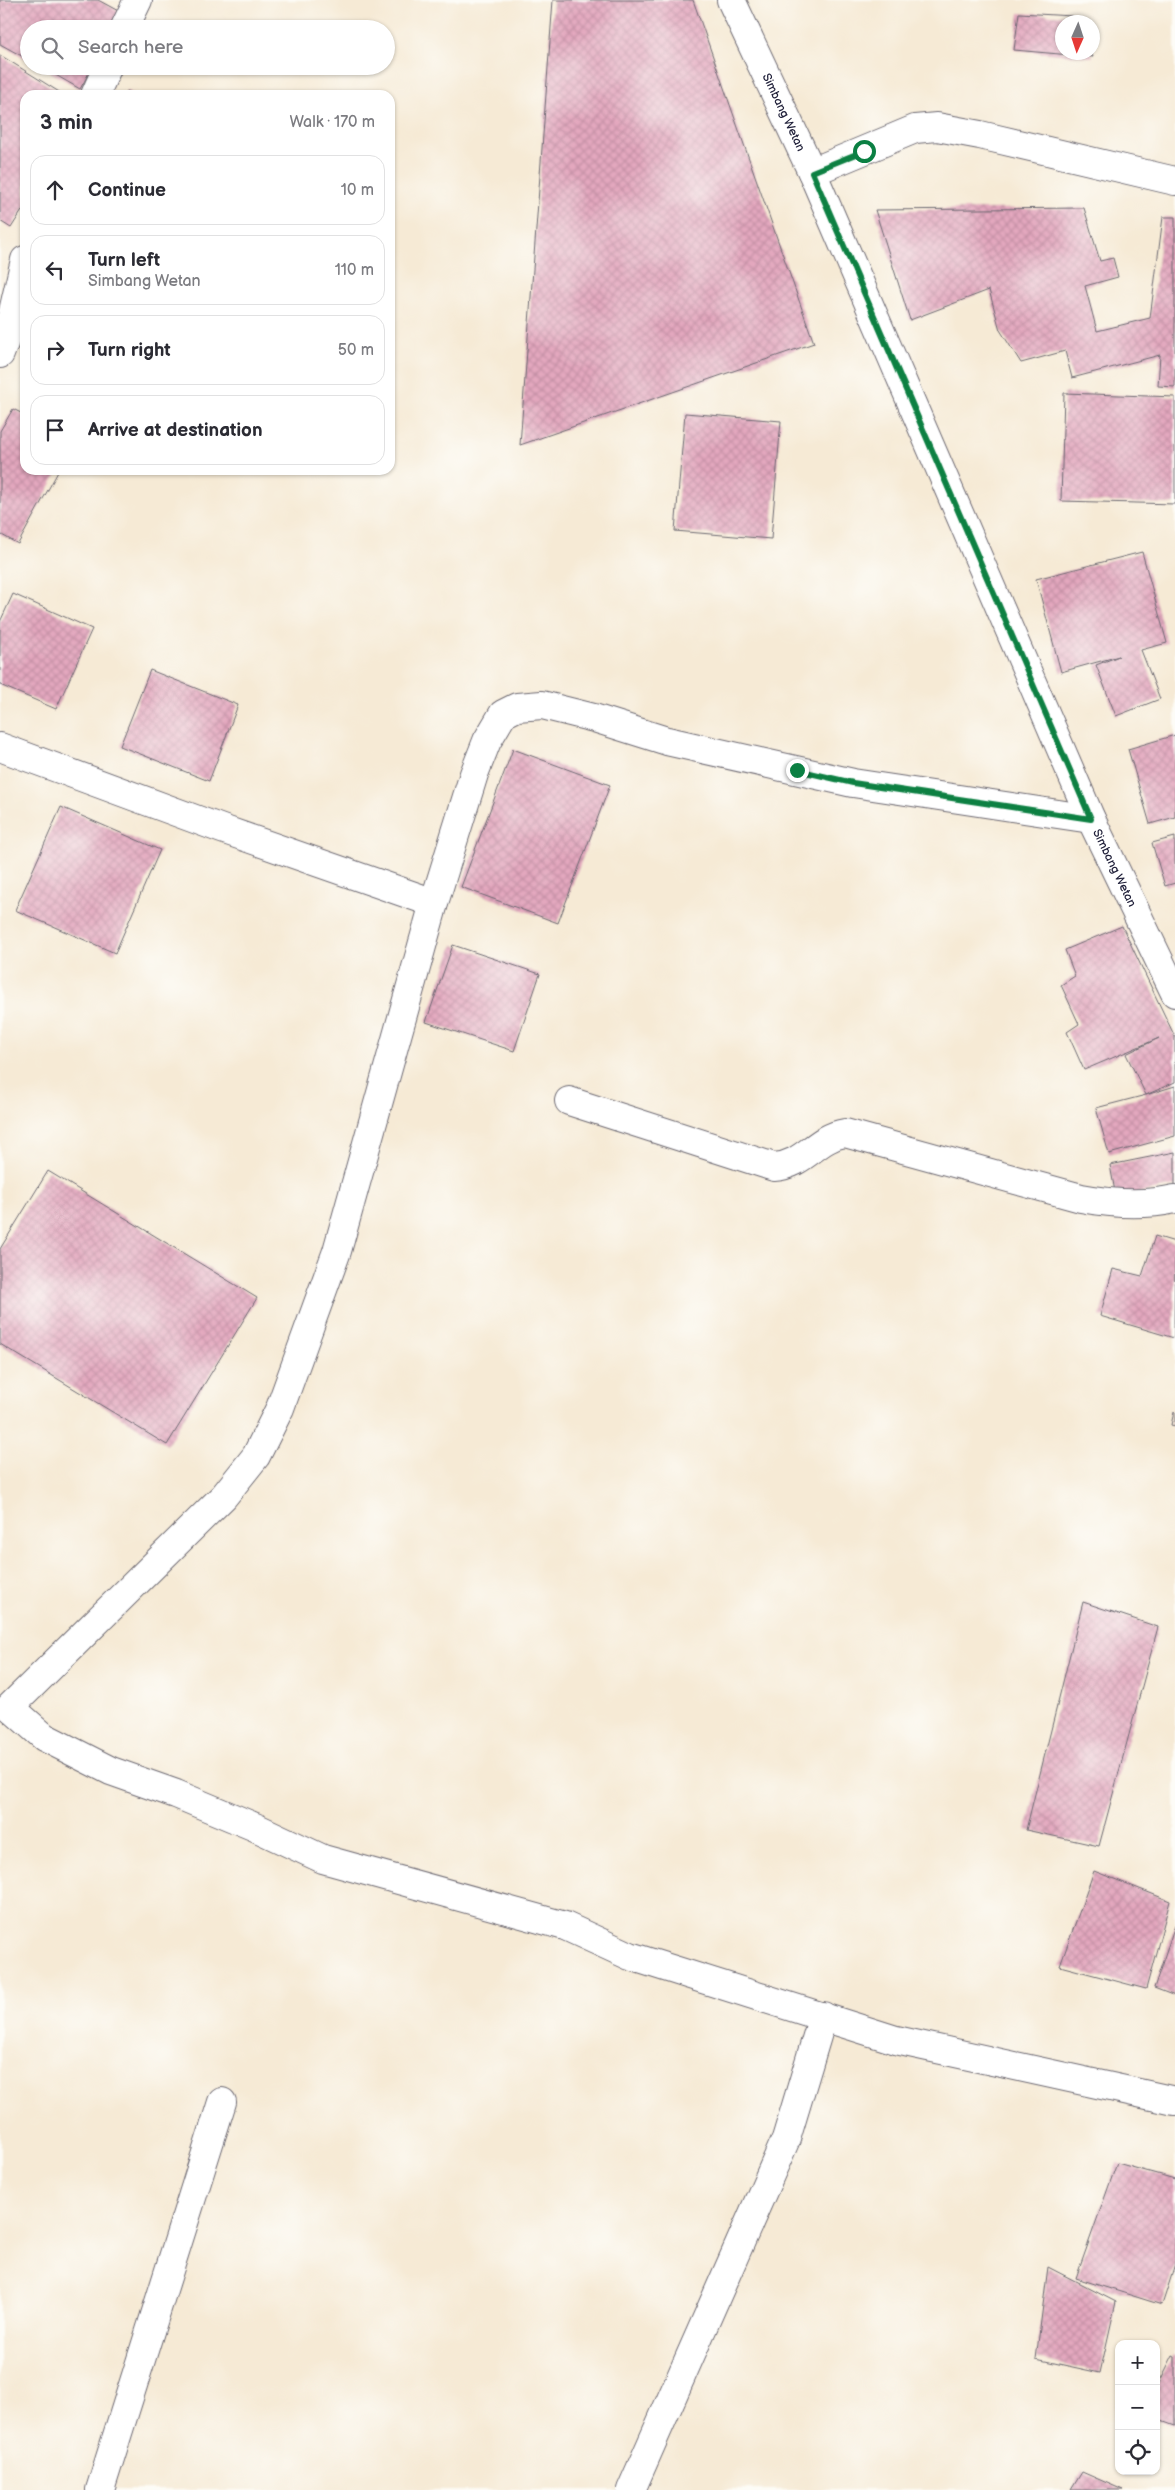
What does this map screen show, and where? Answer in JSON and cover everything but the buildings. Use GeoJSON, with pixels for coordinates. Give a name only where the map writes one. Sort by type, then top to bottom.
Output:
{"type":"FeatureCollection","features":[{"type":"Feature","properties":{"kind":"street"},"geometry":{"type":"LineString","coordinates":[[128,20],[138,0]]}},
{"type":"Feature","properties":{"kind":"street","name":"Simbang Wetan"},"geometry":{"type":"LineString","coordinates":[[731,0],[812,172],[1091,819],[1175,993]]}},
{"type":"Feature","properties":{"kind":"street"},"geometry":{"type":"LineString","coordinates":[[97,90],[104,75]]}},
{"type":"Feature","properties":{"kind":"street"},"geometry":{"type":"LineString","coordinates":[[812,172],[915,129],[937,127],[980,135],[1175,181]]}},
{"type":"Feature","properties":{"kind":"street"},"geometry":{"type":"LineString","coordinates":[[0,354],[8,333],[20,281]]}},
{"type":"Feature","properties":{"kind":"street"},"geometry":{"type":"LineString","coordinates":[[1091,819],[853,783],[667,741],[594,718],[542,705],[518,707],[503,714],[488,741],[474,774],[434,903],[337,1251],[280,1408],[256,1456],[224,1496],[5,1710],[44,1737],[111,1771],[185,1797],[323,1859],[565,1926],[630,1956],[896,2040],[1175,2100]]}},
{"type":"Feature","properties":{"kind":"street"},"geometry":{"type":"LineString","coordinates":[[0,747],[222,830],[434,903]]}},
{"type":"Feature","properties":{"kind":"street"},"geometry":{"type":"LineString","coordinates":[[569,1101],[774,1167],[786,1166],[798,1161],[832,1135],[845,1133],[1081,1198],[1117,1204],[1157,1203],[1175,1199]]}},
{"type":"Feature","properties":{"kind":"street"},"geometry":{"type":"LineString","coordinates":[[631,2490],[786,2139],[823,2016]]}},
{"type":"Feature","properties":{"kind":"street"},"geometry":{"type":"LineString","coordinates":[[100,2490],[222,2102]]}},
{"type":"Feature","properties":{"kind":"route"},"geometry":{"type":"LineString","coordinates":[[797,770],[853,783],[1091,819],[812,172],[864,151]]}}]}
